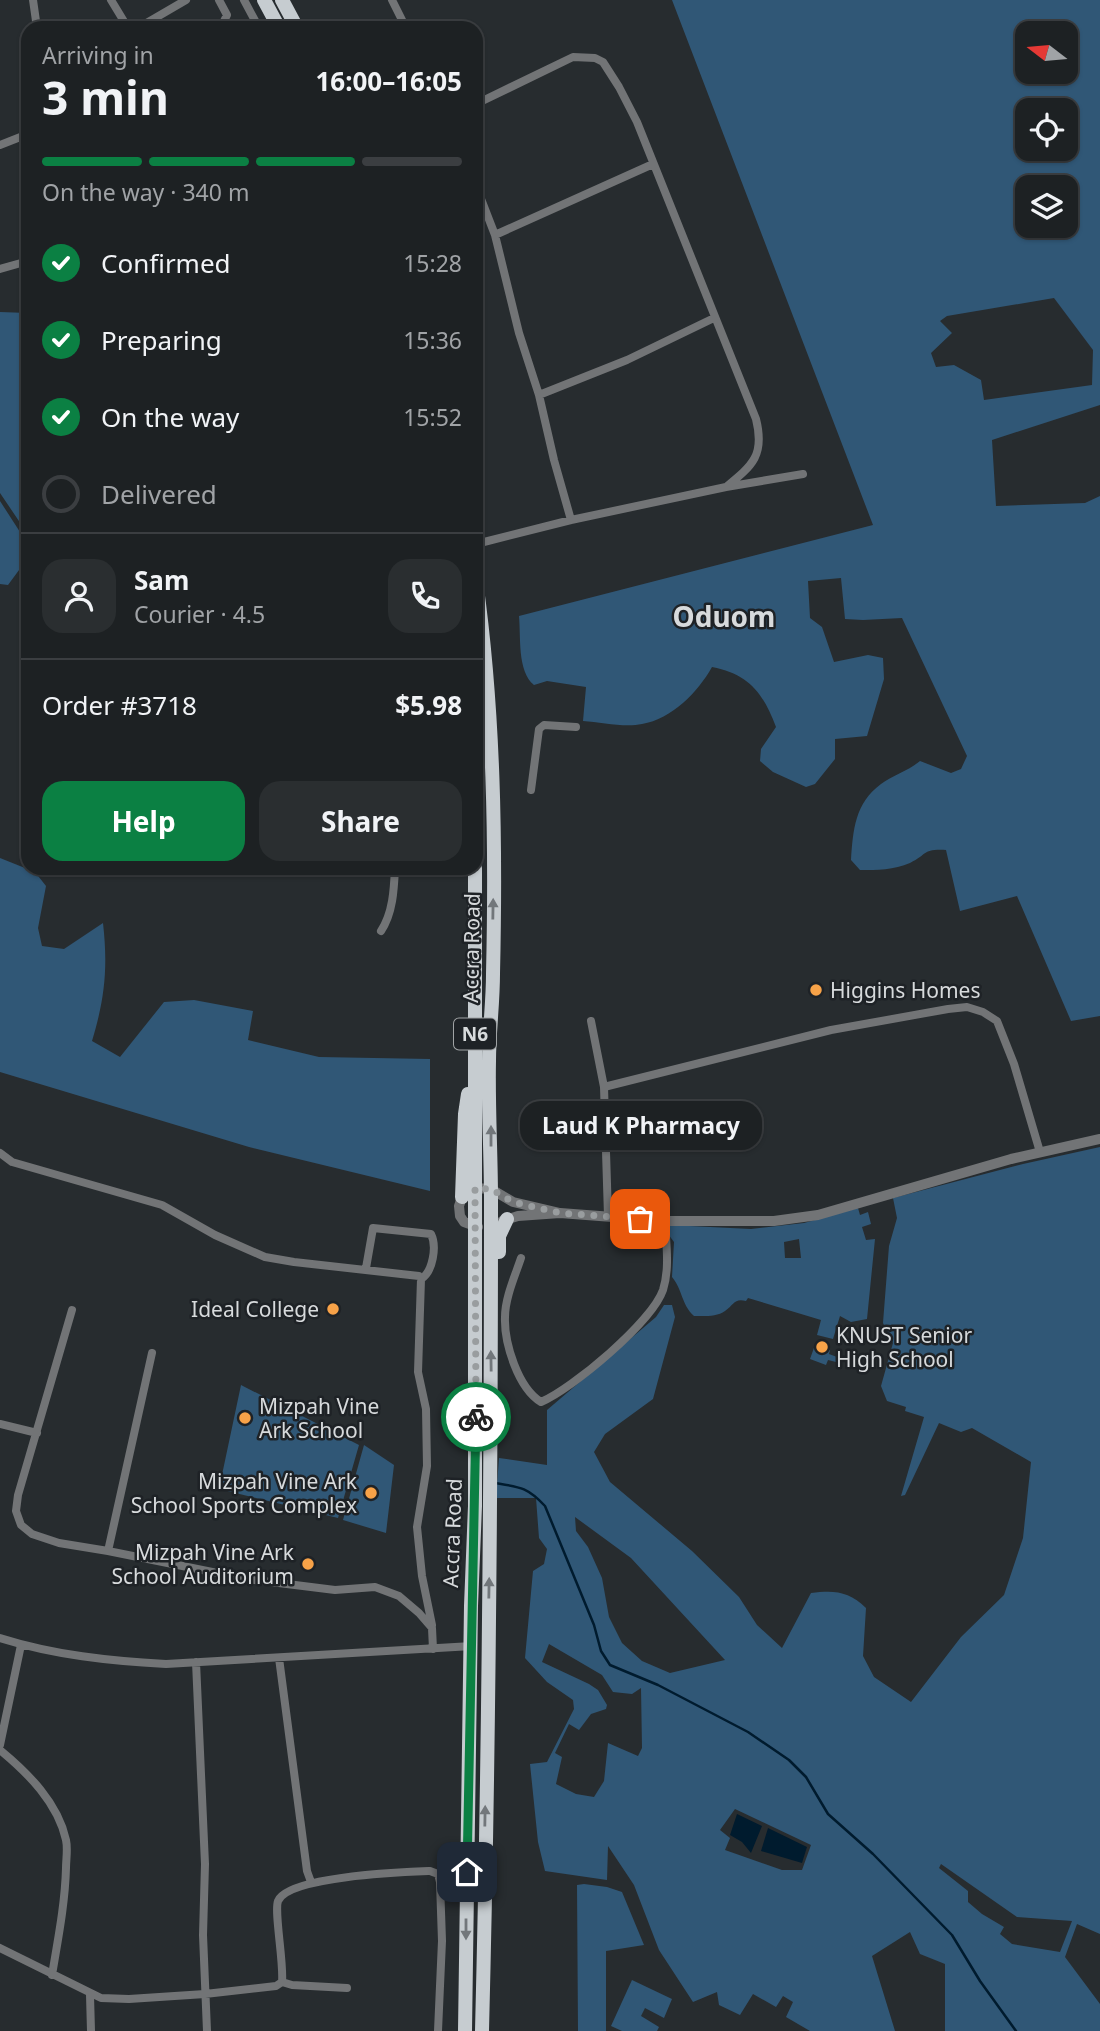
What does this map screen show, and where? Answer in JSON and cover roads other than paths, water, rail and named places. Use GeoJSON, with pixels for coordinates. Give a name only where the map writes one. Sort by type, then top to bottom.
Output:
{"type":"FeatureCollection","features":[{"type":"Feature","properties":{"kind":"highway"},"geometry":{"type":"LineString","coordinates":[[264,0],[275,21]]}},
{"type":"Feature","properties":{"kind":"highway"},"geometry":{"type":"LineString","coordinates":[[282,0],[293,21]]}},
{"type":"Feature","properties":{"kind":"highway","name":"Accra Road"},"geometry":{"type":"LineString","coordinates":[[482,2031],[490,1487],[489,1061],[493,973],[492,744],[483,636]]}},
{"type":"Feature","properties":{"kind":"highway","name":"Accra Road"},"geometry":{"type":"LineString","coordinates":[[466,2031],[475,1506],[475,875]]}},
{"type":"Feature","properties":{"kind":"highway"},"geometry":{"type":"LineString","coordinates":[[462,1197],[465,1114],[475,1055]]}},
{"type":"Feature","properties":{"kind":"highway"},"geometry":{"type":"LineString","coordinates":[[490,1326],[497,1309],[499,1236],[507,1219]]}},
{"type":"Feature","properties":{"kind":"street"},"geometry":{"type":"LineString","coordinates":[[33,0],[36,21]]}},
{"type":"Feature","properties":{"kind":"street"},"geometry":{"type":"LineString","coordinates":[[111,0],[124,21]]}},
{"type":"Feature","properties":{"kind":"street"},"geometry":{"type":"LineString","coordinates":[[148,21],[171,4],[186,0]]}},
{"type":"Feature","properties":{"kind":"street"},"geometry":{"type":"LineString","coordinates":[[219,0],[226,15],[224,21]]}},
{"type":"Feature","properties":{"kind":"street"},"geometry":{"type":"LineString","coordinates":[[244,0],[255,21]]}},
{"type":"Feature","properties":{"kind":"street"},"geometry":{"type":"LineString","coordinates":[[392,0],[402,21]]}},
{"type":"Feature","properties":{"kind":"street"},"geometry":{"type":"LineString","coordinates":[[483,101],[573,57],[595,58],[603,62],[620,87],[637,122],[760,433],[758,453],[754,461],[726,487]]}},
{"type":"Feature","properties":{"kind":"street"},"geometry":{"type":"LineString","coordinates":[[0,145],[21,137]]}},
{"type":"Feature","properties":{"kind":"street"},"geometry":{"type":"LineString","coordinates":[[495,235],[653,164]]}},
{"type":"Feature","properties":{"kind":"street"},"geometry":{"type":"LineString","coordinates":[[483,204],[495,235],[571,520]]}},
{"type":"Feature","properties":{"kind":"street"},"geometry":{"type":"LineString","coordinates":[[0,269],[21,263]]}},
{"type":"Feature","properties":{"kind":"street"},"geometry":{"type":"LineString","coordinates":[[539,395],[627,360],[714,318]]}},
{"type":"Feature","properties":{"kind":"street"},"geometry":{"type":"LineString","coordinates":[[483,542],[571,520],[726,487],[803,474]]}},
{"type":"Feature","properties":{"kind":"street"},"geometry":{"type":"LineString","coordinates":[[531,790],[539,729],[544,725],[576,727]]}},
{"type":"Feature","properties":{"kind":"street"},"geometry":{"type":"LineString","coordinates":[[381,931],[390,909],[394,875]]}},
{"type":"Feature","properties":{"kind":"street"},"geometry":{"type":"LineString","coordinates":[[604,1087],[831,1030],[967,1007],[983,1012],[997,1021],[1014,1064],[1040,1153]]}},
{"type":"Feature","properties":{"kind":"street"},"geometry":{"type":"LineString","coordinates":[[591,1021],[604,1087],[608,1216]]}},
{"type":"Feature","properties":{"kind":"street"},"geometry":{"type":"LineString","coordinates":[[560,1213],[507,1219],[475,1227],[464,1222],[459,1206],[462,1197],[475,1188],[491,1189],[513,1202],[560,1213],[665,1221],[774,1221],[818,1215],[926,1182],[1100,1139]]}},
{"type":"Feature","properties":{"kind":"street"},"geometry":{"type":"LineString","coordinates":[[0,1153],[12,1162],[162,1205],[215,1235],[265,1257],[366,1268],[419,1276],[421,1279]]}},
{"type":"Feature","properties":{"kind":"street"},"geometry":{"type":"LineString","coordinates":[[521,1258],[505,1315],[506,1336],[520,1379],[533,1397],[541,1402],[564,1388],[619,1344],[659,1301],[667,1268],[665,1221]]}},
{"type":"Feature","properties":{"kind":"street"},"geometry":{"type":"LineString","coordinates":[[366,1268],[373,1228],[431,1234],[434,1240],[430,1270],[421,1279],[418,1372],[426,1409],[426,1466],[417,1527],[433,1649]]}},
{"type":"Feature","properties":{"kind":"street"},"geometry":{"type":"LineString","coordinates":[[72,1310],[18,1495],[16,1511],[21,1525],[32,1534],[59,1543],[247,1579],[335,1590],[376,1587],[399,1596],[432,1628]]}},
{"type":"Feature","properties":{"kind":"street"},"geometry":{"type":"LineString","coordinates":[[108,1551],[152,1353]]}},
{"type":"Feature","properties":{"kind":"street"},"geometry":{"type":"LineString","coordinates":[[0,1424],[37,1433]]}},
{"type":"Feature","properties":{"kind":"street"},"geometry":{"type":"LineString","coordinates":[[0,1638],[116,1661],[196,1662],[471,1646]]}},
{"type":"Feature","properties":{"kind":"street"},"geometry":{"type":"LineString","coordinates":[[21,1644],[0,1747],[26,1771],[39,1789],[58,1818],[66,1842],[65,1901],[52,1975]]}},
{"type":"Feature","properties":{"kind":"street"},"geometry":{"type":"LineString","coordinates":[[279,1658],[307,1871],[312,1882]]}},
{"type":"Feature","properties":{"kind":"street"},"geometry":{"type":"LineString","coordinates":[[196,1662],[205,1864],[203,1936],[207,2031]]}},
{"type":"Feature","properties":{"kind":"street"},"geometry":{"type":"LineString","coordinates":[[282,1982],[277,1905],[284,1894],[312,1882],[430,1871],[438,1874],[442,1941],[438,2031]]}},
{"type":"Feature","properties":{"kind":"street"},"geometry":{"type":"LineString","coordinates":[[0,1948],[90,1995],[113,2000],[205,1994],[276,1986],[282,1982]]}},
{"type":"Feature","properties":{"kind":"street"},"geometry":{"type":"LineString","coordinates":[[282,1982],[347,1989]]}},
{"type":"Feature","properties":{"kind":"street"},"geometry":{"type":"LineString","coordinates":[[90,1995],[91,2031]]}},
{"type":"Feature","properties":{"kind":"waterway"},"geometry":{"type":"LineString","coordinates":[[495,1483],[523,1489],[545,1506],[594,1625],[601,1651],[610,1665],[658,1685],[748,1732],[789,1760],[806,1777],[828,1814],[873,1854],[952,1935],[980,1981],[1016,2031]]}},
{"type":"Feature","properties":{"kind":"place","name":"Higgins Homes"},"geometry":{"type":"Point","coordinates":[816,990]}},
{"type":"Feature","properties":{"kind":"place","name":"Laud K Pharmacy"},"geometry":{"type":"Point","coordinates":[640,1219]}},
{"type":"Feature","properties":{"kind":"place","name":"Ideal College"},"geometry":{"type":"Point","coordinates":[333,1309]}},
{"type":"Feature","properties":{"kind":"place","name":"KNUST Senior High School"},"geometry":{"type":"Point","coordinates":[822,1347]}},
{"type":"Feature","properties":{"kind":"place","name":"Mizpah Vine Ark School"},"geometry":{"type":"Point","coordinates":[245,1418]}},
{"type":"Feature","properties":{"kind":"place","name":"Mizpah Vine Ark School Sports Complex"},"geometry":{"type":"Point","coordinates":[371,1493]}},
{"type":"Feature","properties":{"kind":"place","name":"Mizpah Vine Ark School Auditorium"},"geometry":{"type":"Point","coordinates":[308,1564]}},
{"type":"Feature","properties":{"kind":"district","name":"Oduom"},"geometry":{"type":"Point","coordinates":[724,616]}}]}
